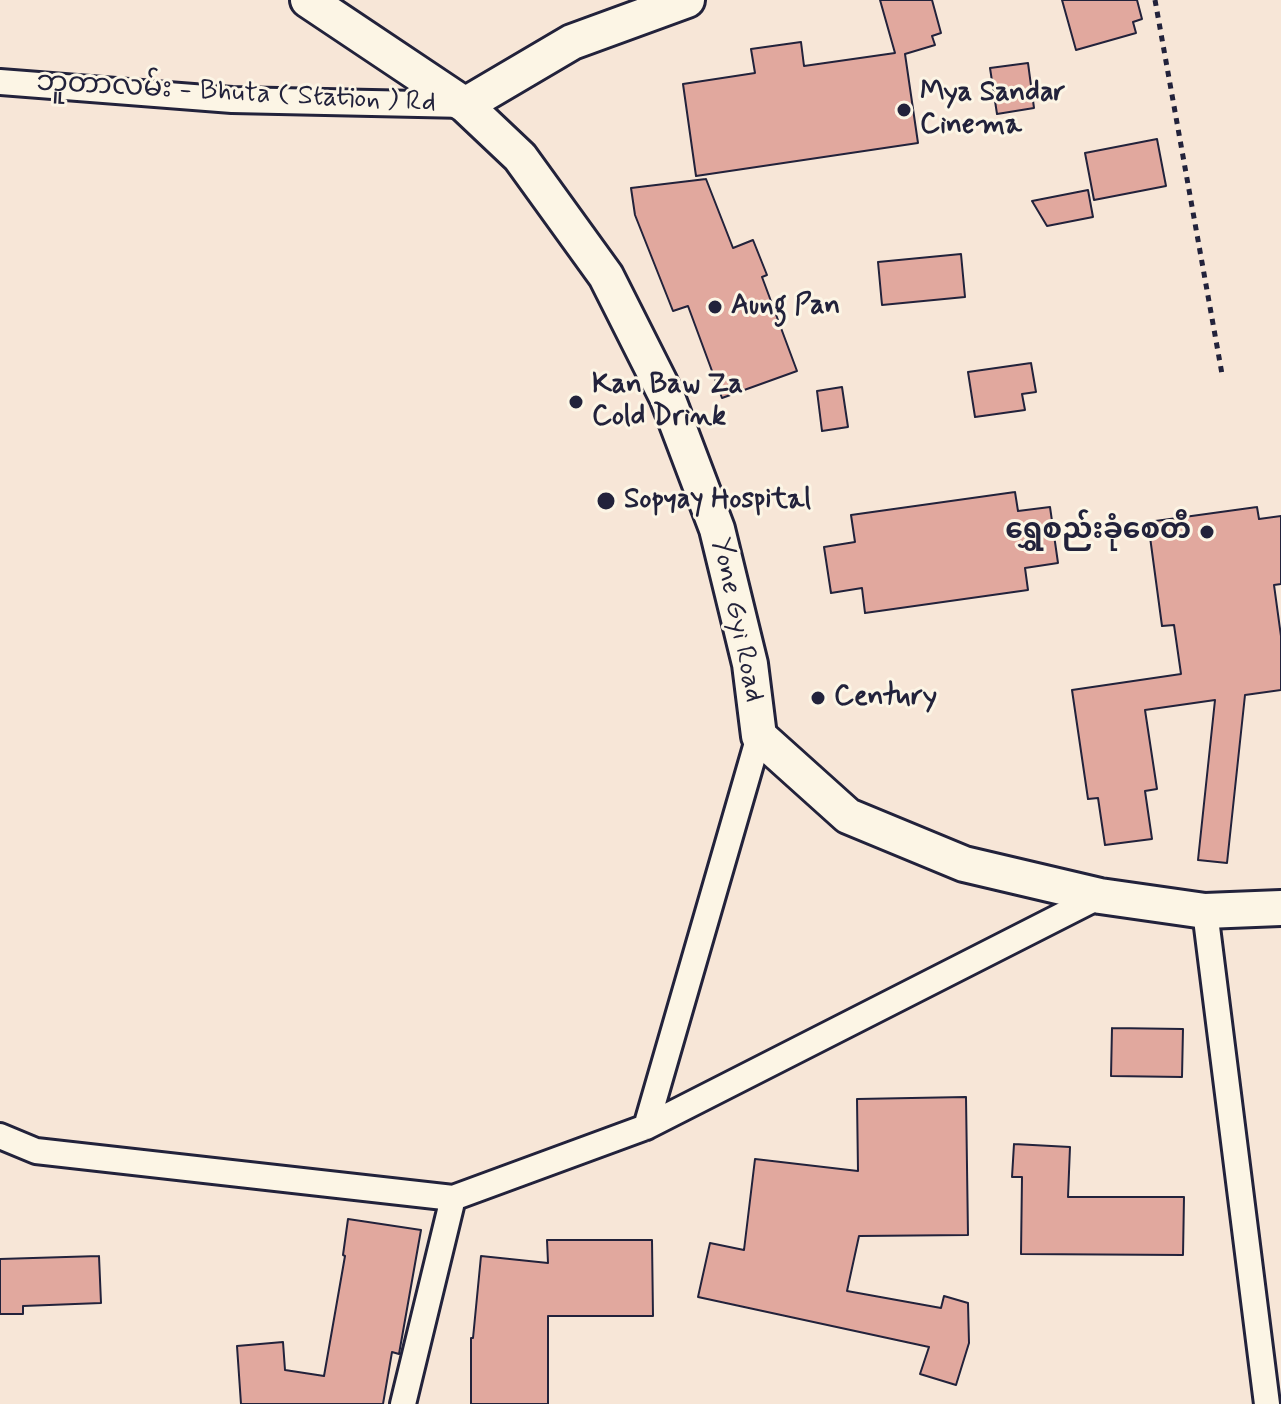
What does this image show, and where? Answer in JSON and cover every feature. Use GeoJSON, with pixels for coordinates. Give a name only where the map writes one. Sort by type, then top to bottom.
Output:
{"type":"FeatureCollection","features":[{"type":"Feature","properties":{"kind":"street","name":"Yone Gyi Road"},"geometry":{"type":"LineString","coordinates":[[308,0],[465,105],[520,157],[606,276],[667,397],[717,529],[750,664],[759,736],[848,816],[964,864],[1100,896],[1205,911],[1281,908]]}},
{"type":"Feature","properties":{"kind":"street","name":"ဘူတာလမ်း - Bhuta ( Station ) Rd"},"geometry":{"type":"LineString","coordinates":[[0,82],[232,100],[465,105],[572,42],[687,0]]}},
{"type":"Feature","properties":{"kind":"street"},"geometry":{"type":"LineString","coordinates":[[646,1127],[759,736]]}},
{"type":"Feature","properties":{"kind":"street"},"geometry":{"type":"LineString","coordinates":[[0,1136],[36,1151],[453,1198],[646,1127],[1100,896]]}},
{"type":"Feature","properties":{"kind":"street"},"geometry":{"type":"LineString","coordinates":[[1205,911],[1271,1400]]}},
{"type":"Feature","properties":{"kind":"street"},"geometry":{"type":"LineString","coordinates":[[403,1404],[453,1198]]}},
{"type":"Feature","properties":{"kind":"path"},"geometry":{"type":"LineString","coordinates":[[1155,0],[1222,374]]}},
{"type":"Feature","properties":{"kind":"building"},"geometry":{"type":"Polygon","coordinates":[[[880,0],[932,0],[941,33],[932,36],[935,45],[905,54],[918,143],[696,176],[683,84],[755,73],[751,49],[801,42],[804,66],[895,53],[880,0]]]}},
{"type":"Feature","properties":{"kind":"building"},"geometry":{"type":"Polygon","coordinates":[[[1062,0],[1137,0],[1142,19],[1133,22],[1136,33],[1076,50],[1062,0]]]}},
{"type":"Feature","properties":{"kind":"building"},"geometry":{"type":"Polygon","coordinates":[[[1028,63],[1034,108],[997,114],[990,68],[1028,63]]]}},
{"type":"Feature","properties":{"kind":"building"},"geometry":{"type":"Polygon","coordinates":[[[1157,139],[1166,186],[1094,200],[1085,153],[1157,139]]]}},
{"type":"Feature","properties":{"kind":"building"},"geometry":{"type":"Polygon","coordinates":[[[706,179],[733,248],[753,240],[767,275],[762,277],[797,371],[722,398],[688,306],[673,311],[635,215],[631,188],[706,179]]]}},
{"type":"Feature","properties":{"kind":"building"},"geometry":{"type":"Polygon","coordinates":[[[1088,190],[1093,217],[1047,226],[1032,201],[1088,190]]]}},
{"type":"Feature","properties":{"kind":"building"},"geometry":{"type":"Polygon","coordinates":[[[961,254],[965,297],[882,305],[878,262],[961,254]]]}},
{"type":"Feature","properties":{"kind":"building"},"geometry":{"type":"Polygon","coordinates":[[[1031,363],[1036,392],[1022,394],[1025,410],[975,417],[968,372],[1031,363]]]}},
{"type":"Feature","properties":{"kind":"building"},"geometry":{"type":"Polygon","coordinates":[[[842,387],[848,427],[822,431],[817,391],[842,387]]]}},
{"type":"Feature","properties":{"kind":"building"},"geometry":{"type":"Polygon","coordinates":[[[1015,492],[1018,511],[1050,507],[1058,563],[1025,568],[1028,590],[865,613],[862,588],[831,593],[824,547],[855,542],[851,515],[1015,492]]]}},
{"type":"Feature","properties":{"kind":"building"},"geometry":{"type":"Polygon","coordinates":[[[1257,507],[1259,519],[1281,516],[1281,584],[1274,585],[1281,636],[1281,690],[1245,695],[1227,863],[1198,860],[1215,700],[1145,710],[1157,789],[1145,791],[1152,839],[1105,845],[1098,798],[1088,799],[1072,690],[1181,674],[1174,625],[1162,626],[1148,522],[1257,507]]]}},
{"type":"Feature","properties":{"kind":"building"},"geometry":{"type":"Polygon","coordinates":[[[1112,1028],[1183,1029],[1182,1077],[1111,1076],[1112,1028]]]}},
{"type":"Feature","properties":{"kind":"building"},"geometry":{"type":"Polygon","coordinates":[[[966,1097],[968,1235],[859,1236],[847,1291],[941,1308],[944,1296],[968,1303],[969,1343],[956,1385],[920,1374],[929,1347],[698,1297],[710,1243],[744,1250],[755,1159],[858,1171],[857,1099],[966,1097]]]}},
{"type":"Feature","properties":{"kind":"building"},"geometry":{"type":"Polygon","coordinates":[[[1014,1144],[1070,1147],[1068,1197],[1184,1197],[1183,1255],[1021,1254],[1022,1177],[1012,1177],[1014,1144]]]}},
{"type":"Feature","properties":{"kind":"building"},"geometry":{"type":"Polygon","coordinates":[[[348,1219],[421,1230],[399,1354],[392,1352],[383,1404],[241,1404],[237,1346],[283,1342],[285,1370],[324,1376],[345,1256],[348,1219]]]}},
{"type":"Feature","properties":{"kind":"building"},"geometry":{"type":"Polygon","coordinates":[[[547,1240],[652,1240],[653,1316],[548,1316],[548,1404],[471,1404],[471,1338],[481,1256],[548,1263],[547,1240]]]}},
{"type":"Feature","properties":{"kind":"building"},"geometry":{"type":"Polygon","coordinates":[[[99,1256],[101,1303],[23,1306],[23,1314],[0,1314],[0,1259],[99,1256]]]}},
{"type":"Feature","properties":{"kind":"place","name":"Mya Sandar Cinema"},"geometry":{"type":"Point","coordinates":[904,110]}},
{"type":"Feature","properties":{"kind":"place","name":"Aung Pan"},"geometry":{"type":"Point","coordinates":[715,307]}},
{"type":"Feature","properties":{"kind":"place","name":"Kan Baw Za Cold Drink"},"geometry":{"type":"Point","coordinates":[576,402]}},
{"type":"Feature","properties":{"kind":"place","name":"Sopyay Hospital"},"geometry":{"type":"Point","coordinates":[606,501]}},
{"type":"Feature","properties":{"kind":"place","name":"ရွှေစည်းခုံစေတီ"},"geometry":{"type":"Point","coordinates":[1207,532]}},
{"type":"Feature","properties":{"kind":"place","name":"Century"},"geometry":{"type":"Point","coordinates":[818,698]}}]}
